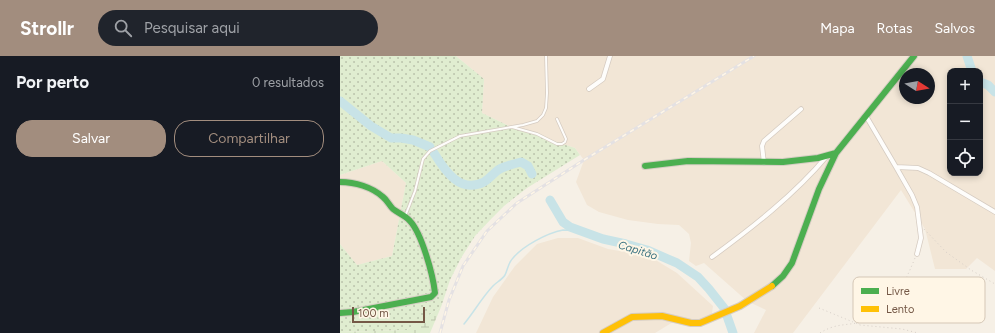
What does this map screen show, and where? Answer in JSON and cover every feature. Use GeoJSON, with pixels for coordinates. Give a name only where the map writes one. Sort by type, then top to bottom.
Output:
{"type":"FeatureCollection","features":[{"type":"Feature","properties":{"kind":"street"},"geometry":{"type":"LineString","coordinates":[[588,89],[603,79],[610,56]]}},
{"type":"Feature","properties":{"kind":"street"},"geometry":{"type":"LineString","coordinates":[[603,333],[632,317],[662,316],[690,323],[700,323],[740,306],[770,288],[783,276],[792,263],[819,189],[836,152],[914,56]]}},
{"type":"Feature","properties":{"kind":"street"},"geometry":{"type":"LineString","coordinates":[[764,163],[762,146],[764,141],[801,109]]}},
{"type":"Feature","properties":{"kind":"street"},"geometry":{"type":"LineString","coordinates":[[866,116],[912,195],[917,207],[921,238],[917,254]]}},
{"type":"Feature","properties":{"kind":"street"},"geometry":{"type":"LineString","coordinates":[[645,166],[694,161],[784,163],[804,161],[827,156],[836,152]]}},
{"type":"Feature","properties":{"kind":"street"},"geometry":{"type":"LineString","coordinates":[[712,257],[742,235],[790,194],[827,156]]}},
{"type":"Feature","properties":{"kind":"street"},"geometry":{"type":"LineString","coordinates":[[896,167],[918,168],[930,173],[995,212]]}},
{"type":"Feature","properties":{"kind":"street"},"geometry":{"type":"LineString","coordinates":[[340,182],[348,182],[373,191],[383,198],[394,210],[405,216],[414,225],[419,236],[435,293],[431,297],[353,312],[340,313]]}},
{"type":"Feature","properties":{"kind":"lane"},"geometry":{"type":"LineString","coordinates":[[405,216],[423,159],[430,151],[460,136],[537,121],[543,116],[546,108],[547,93],[546,56]]}},
{"type":"Feature","properties":{"kind":"lane"},"geometry":{"type":"LineString","coordinates":[[511,127],[537,134],[557,144],[562,144],[565,142],[566,138],[557,119]]}},
{"type":"Feature","properties":{"kind":"path"},"geometry":{"type":"LineString","coordinates":[[920,224],[946,252],[983,277]]}},
{"type":"Feature","properties":{"kind":"path"},"geometry":{"type":"LineString","coordinates":[[907,277],[917,254]]}},
{"type":"Feature","properties":{"kind":"path"},"geometry":{"type":"LineString","coordinates":[[985,278],[995,284]]}},
{"type":"Feature","properties":{"kind":"path"},"geometry":{"type":"LineString","coordinates":[[819,308],[853,322]]}},
{"type":"Feature","properties":{"kind":"path"},"geometry":{"type":"LineString","coordinates":[[820,333],[832,326],[853,322]]}},
{"type":"Feature","properties":{"kind":"path"},"geometry":{"type":"LineString","coordinates":[[856,323],[860,325],[902,329],[918,333]]}},
{"type":"Feature","properties":{"kind":"shaded area"},"geometry":{"type":"Polygon","coordinates":[[[456,56],[995,56],[995,271],[977,258],[966,269],[935,269],[925,229],[901,190],[793,333],[754,333],[766,310],[747,301],[704,263],[696,266],[689,261],[691,243],[689,234],[679,225],[628,220],[599,212],[587,205],[576,182],[584,160],[575,148],[511,127],[482,113],[484,79],[456,56]]]}},
{"type":"Feature","properties":{"kind":"shaded area"},"geometry":{"type":"Polygon","coordinates":[[[382,161],[406,183],[392,256],[357,265],[340,244],[340,175],[382,161]]]}},
{"type":"Feature","properties":{"kind":"shaded area"},"geometry":{"type":"Polygon","coordinates":[[[558,238],[578,238],[608,249],[649,256],[677,273],[713,306],[711,319],[700,323],[678,319],[655,333],[476,333],[493,297],[515,266],[537,244],[558,238]]]}},
{"type":"Feature","properties":{"kind":"green space"},"geometry":{"type":"Polygon","coordinates":[[[340,56],[456,56],[484,79],[482,113],[511,127],[575,148],[580,155],[527,188],[504,206],[492,218],[475,236],[461,258],[450,280],[441,307],[407,330],[340,332],[340,244],[357,265],[392,256],[406,183],[382,161],[340,175],[340,56]]]}},
{"type":"Feature","properties":{"kind":"green space"},"geometry":{"type":"Polygon","coordinates":[[[441,307],[430,333],[340,333],[407,330],[441,307]]]}},
{"type":"Feature","properties":{"kind":"waterway"},"geometry":{"type":"LineString","coordinates":[[967,56],[971,68]]}},
{"type":"Feature","properties":{"kind":"waterway"},"geometry":{"type":"LineString","coordinates":[[983,83],[988,85],[995,92]]}},
{"type":"Feature","properties":{"kind":"waterway","name":"Capitão"},"geometry":{"type":"LineString","coordinates":[[340,101],[371,126],[391,138],[413,140],[430,147]]}},
{"type":"Feature","properties":{"kind":"waterway","name":"Capitão"},"geometry":{"type":"LineString","coordinates":[[434,153],[443,167],[454,179],[468,185],[475,185],[484,182],[498,170],[521,162],[528,166],[532,174]]}},
{"type":"Feature","properties":{"kind":"waterway","name":"Capitão"},"geometry":{"type":"LineString","coordinates":[[550,200],[563,222],[570,227],[603,239],[647,250],[677,263],[698,277],[724,308]]}},
{"type":"Feature","properties":{"kind":"waterway"},"geometry":{"type":"LineString","coordinates":[[464,324],[493,286],[504,277],[511,260],[517,253],[550,234],[563,230],[578,231]]}},
{"type":"Feature","properties":{"kind":"waterway","name":"Capitão"},"geometry":{"type":"LineString","coordinates":[[727,316],[733,333]]}},
{"type":"Feature","properties":{"kind":"railway"},"geometry":{"type":"LineString","coordinates":[[440,333],[449,300],[463,266],[487,231],[517,203],[584,160],[754,56]]}},
{"type":"Feature","properties":{"kind":"traffic: fast"},"geometry":{"type":"LineString","coordinates":[[772,286],[783,276],[792,263],[819,189],[836,153],[914,56]]}},
{"type":"Feature","properties":{"kind":"traffic: fast"},"geometry":{"type":"LineString","coordinates":[[645,166],[688,161],[783,162],[818,158],[836,153]]}},
{"type":"Feature","properties":{"kind":"traffic: fast"},"geometry":{"type":"LineString","coordinates":[[340,182],[357,184],[374,190],[379,193],[393,209],[410,221],[419,235],[423,245],[432,276],[435,293],[431,297],[353,312],[340,313]]}},
{"type":"Feature","properties":{"kind":"traffic: slow"},"geometry":{"type":"LineString","coordinates":[[603,333],[632,317],[662,316],[691,323],[700,323],[740,306],[772,286]]}}]}
